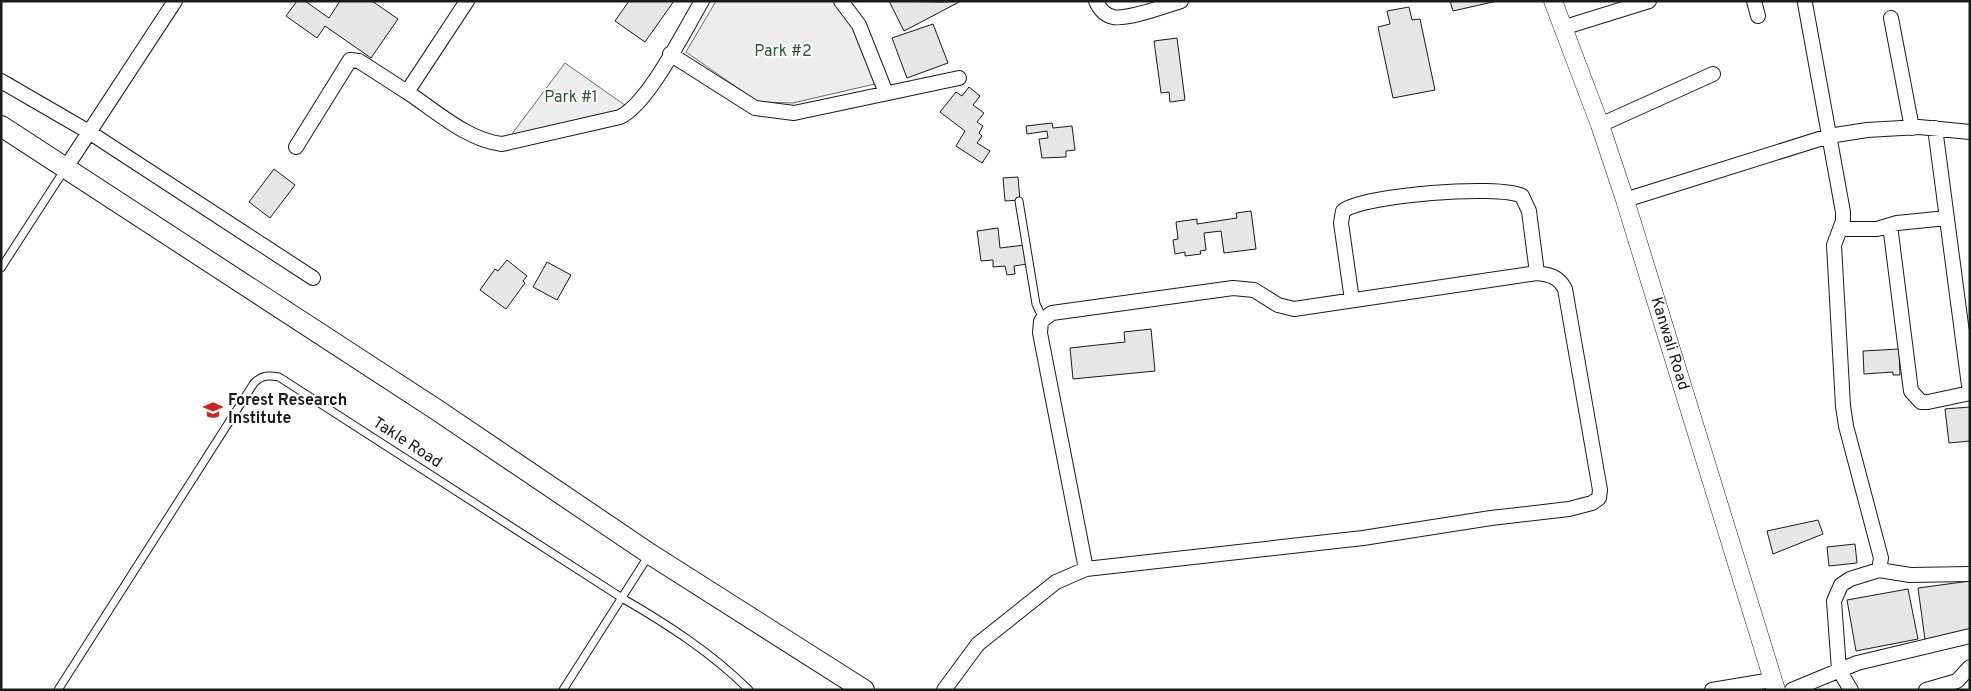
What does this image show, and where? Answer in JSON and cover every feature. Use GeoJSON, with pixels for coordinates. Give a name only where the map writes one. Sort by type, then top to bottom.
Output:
{"type":"FeatureCollection","features":[{"type":"Feature","properties":{"kind":"main road"},"geometry":{"type":"LineString","coordinates":[[1,126],[437,410],[650,554],[864,690]]}},
{"type":"Feature","properties":{"kind":"street"},"geometry":{"type":"LineString","coordinates":[[65,168],[175,1]]}},
{"type":"Feature","properties":{"kind":"street"},"geometry":{"type":"LineString","coordinates":[[407,92],[467,1]]}},
{"type":"Feature","properties":{"kind":"street"},"geometry":{"type":"LineString","coordinates":[[296,147],[350,60],[359,61],[475,137],[489,143],[519,142],[620,117],[630,112],[638,104],[702,1]]}},
{"type":"Feature","properties":{"kind":"street"},"geometry":{"type":"LineString","coordinates":[[841,1],[858,26],[886,93]]}},
{"type":"Feature","properties":{"kind":"street"},"geometry":{"type":"LineString","coordinates":[[1096,1],[1104,13],[1113,17],[1124,16],[1181,1]]}},
{"type":"Feature","properties":{"kind":"street","name":"Kanwali Road"},"geometry":{"type":"LineString","coordinates":[[1553,1],[1600,125],[1625,200],[1774,685]]}},
{"type":"Feature","properties":{"kind":"street"},"geometry":{"type":"LineString","coordinates":[[1562,28],[1649,1]]}},
{"type":"Feature","properties":{"kind":"street"},"geometry":{"type":"LineString","coordinates":[[1754,1],[1758,16]]}},
{"type":"Feature","properties":{"kind":"street"},"geometry":{"type":"LineString","coordinates":[[1805,3],[1844,212],[1834,245],[1843,406],[1881,558],[1880,570]]}},
{"type":"Feature","properties":{"kind":"street"},"geometry":{"type":"LineString","coordinates":[[1891,18],[1912,128]]}},
{"type":"Feature","properties":{"kind":"street"},"geometry":{"type":"LineString","coordinates":[[670,54],[755,108],[794,113],[959,78]]}},
{"type":"Feature","properties":{"kind":"street"},"geometry":{"type":"LineString","coordinates":[[1600,125],[1713,74]]}},
{"type":"Feature","properties":{"kind":"street"},"geometry":{"type":"LineString","coordinates":[[1,80],[89,132],[313,278]]}},
{"type":"Feature","properties":{"kind":"street"},"geometry":{"type":"LineString","coordinates":[[1625,200],[1829,136],[1867,130],[1912,128],[1935,128],[1970,132]]}},
{"type":"Feature","properties":{"kind":"street"},"geometry":{"type":"LineString","coordinates":[[1890,225],[1911,391],[1921,402],[1970,393],[1935,128]]}},
{"type":"Feature","properties":{"kind":"street"},"geometry":{"type":"LineString","coordinates":[[1352,300],[1341,223],[1343,211],[1348,207],[1366,203],[1442,192],[1498,190],[1522,196],[1529,211],[1537,273]]}},
{"type":"Feature","properties":{"kind":"street"},"geometry":{"type":"LineString","coordinates":[[1840,229],[1877,229],[1890,225],[1947,218]]}},
{"type":"Feature","properties":{"kind":"street"},"geometry":{"type":"LineString","coordinates":[[944,690],[978,644],[1056,582],[1086,569],[1363,538],[1492,518],[1569,509],[1592,503],[1599,498],[1600,490],[1565,289],[1561,281],[1552,276],[1537,273],[1294,309],[1278,305],[1254,290],[1234,288],[1052,313],[1043,319],[1039,326],[1086,569]]}},
{"type":"Feature","properties":{"kind":"street"},"geometry":{"type":"LineString","coordinates":[[1851,690],[1839,670],[1834,601],[1836,592],[1841,586],[1850,579],[1880,570],[1910,575],[1970,574]]}},
{"type":"Feature","properties":{"kind":"street"},"geometry":{"type":"LineString","coordinates":[[1792,690],[1839,670],[1906,650],[1970,636]]}},
{"type":"Feature","properties":{"kind":"street"},"geometry":{"type":"LineString","coordinates":[[1926,690],[1957,681],[1970,668]]}},
{"type":"Feature","properties":{"kind":"street"},"geometry":{"type":"LineString","coordinates":[[1712,690],[1774,685]]}},
{"type":"Feature","properties":{"kind":"lane"},"geometry":{"type":"LineString","coordinates":[[1,268],[65,168]]}},
{"type":"Feature","properties":{"kind":"lane"},"geometry":{"type":"LineString","coordinates":[[1019,201],[1036,304],[1043,319]]}},
{"type":"Feature","properties":{"kind":"lane","name":"Takle Road"},"geometry":{"type":"LineString","coordinates":[[58,690],[254,383],[260,377],[270,375],[279,377],[622,598]]}},
{"type":"Feature","properties":{"kind":"lane"},"geometry":{"type":"LineString","coordinates":[[563,690],[650,554]]}},
{"type":"Feature","properties":{"kind":"lane"},"geometry":{"type":"LineString","coordinates":[[622,598],[668,625],[732,672],[749,690]]}},
{"type":"Feature","properties":{"kind":"shaded area","name":"Park #2"},"geometry":{"type":"Polygon","coordinates":[[[716,1],[833,1],[862,39],[879,83],[793,103],[758,102],[686,52],[716,1]]]}},
{"type":"Feature","properties":{"kind":"shaded area","name":"Park #1"},"geometry":{"type":"Polygon","coordinates":[[[565,63],[629,108],[506,142],[565,63]]]}},
{"type":"Feature","properties":{"kind":"building"},"geometry":{"type":"Polygon","coordinates":[[[297,1],[305,1],[329,18],[340,1],[372,1],[398,19],[371,58],[325,26],[317,38],[286,16],[297,1]]]}},
{"type":"Feature","properties":{"kind":"building"},"geometry":{"type":"Polygon","coordinates":[[[629,1],[674,1],[645,42],[615,21],[629,1]]]}},
{"type":"Feature","properties":{"kind":"building"},"geometry":{"type":"Polygon","coordinates":[[[889,1],[942,2],[961,1],[904,31],[889,1]]]}},
{"type":"Feature","properties":{"kind":"building"},"geometry":{"type":"Polygon","coordinates":[[[1450,1],[1497,1],[1453,11],[1450,1]]]}},
{"type":"Feature","properties":{"kind":"building"},"geometry":{"type":"Polygon","coordinates":[[[1409,7],[1412,20],[1420,19],[1435,90],[1393,98],[1378,27],[1390,24],[1387,11],[1409,7]]]}},
{"type":"Feature","properties":{"kind":"building"},"geometry":{"type":"Polygon","coordinates":[[[933,24],[948,63],[907,78],[892,38],[933,24]]]}},
{"type":"Feature","properties":{"kind":"building"},"geometry":{"type":"Polygon","coordinates":[[[1177,38],[1185,100],[1170,102],[1169,92],[1161,93],[1154,41],[1177,38]]]}},
{"type":"Feature","properties":{"kind":"building"},"geometry":{"type":"Polygon","coordinates":[[[969,87],[980,96],[973,105],[984,113],[977,122],[983,126],[979,133],[982,136],[977,143],[990,151],[982,163],[956,146],[965,131],[940,112],[956,92],[962,96],[969,87]]]}},
{"type":"Feature","properties":{"kind":"building"},"geometry":{"type":"Polygon","coordinates":[[[1052,123],[1053,128],[1072,126],[1075,150],[1066,151],[1066,157],[1042,158],[1039,139],[1048,138],[1047,131],[1027,134],[1026,126],[1052,123]]]}},
{"type":"Feature","properties":{"kind":"building"},"geometry":{"type":"Polygon","coordinates":[[[274,169],[295,185],[270,218],[249,202],[274,169]]]}},
{"type":"Feature","properties":{"kind":"building"},"geometry":{"type":"Polygon","coordinates":[[[1018,177],[1020,200],[1005,201],[1003,178],[1018,177]]]}},
{"type":"Feature","properties":{"kind":"building"},"geometry":{"type":"Polygon","coordinates":[[[1251,211],[1256,249],[1224,253],[1221,231],[1204,233],[1206,250],[1200,251],[1201,254],[1185,256],[1185,252],[1175,254],[1173,240],[1178,239],[1176,222],[1197,219],[1197,224],[1237,218],[1236,213],[1251,211]]]}},
{"type":"Feature","properties":{"kind":"building"},"geometry":{"type":"Polygon","coordinates":[[[998,228],[1000,248],[1025,245],[1027,264],[1014,266],[1015,274],[1007,275],[1005,266],[993,267],[993,260],[981,261],[977,231],[998,228]]]}},
{"type":"Feature","properties":{"kind":"building"},"geometry":{"type":"Polygon","coordinates":[[[507,260],[527,276],[523,281],[525,283],[506,309],[480,290],[495,269],[498,271],[507,260]]]}},
{"type":"Feature","properties":{"kind":"building"},"geometry":{"type":"Polygon","coordinates":[[[547,262],[571,275],[557,300],[533,287],[547,262]]]}},
{"type":"Feature","properties":{"kind":"building"},"geometry":{"type":"Polygon","coordinates":[[[1151,329],[1155,371],[1073,379],[1070,348],[1125,342],[1124,332],[1151,329]]]}},
{"type":"Feature","properties":{"kind":"building"},"geometry":{"type":"Polygon","coordinates":[[[1899,349],[1900,375],[1893,375],[1893,372],[1864,374],[1863,351],[1899,349]]]}},
{"type":"Feature","properties":{"kind":"building"},"geometry":{"type":"Polygon","coordinates":[[[1970,407],[1970,441],[1949,443],[1945,409],[1970,407]]]}},
{"type":"Feature","properties":{"kind":"building"},"geometry":{"type":"Polygon","coordinates":[[[1818,520],[1823,534],[1773,554],[1767,531],[1818,520]]]}},
{"type":"Feature","properties":{"kind":"building"},"geometry":{"type":"Polygon","coordinates":[[[1855,544],[1857,563],[1829,566],[1827,547],[1855,544]]]}},
{"type":"Feature","properties":{"kind":"building"},"geometry":{"type":"Polygon","coordinates":[[[1970,581],[1970,641],[1926,647],[1918,588],[1970,581]]]}},
{"type":"Feature","properties":{"kind":"building"},"geometry":{"type":"Polygon","coordinates":[[[1908,589],[1918,639],[1856,651],[1847,600],[1908,589]]]}},
{"type":"Feature","properties":{"kind":"place","name":"Forest Research Institute"},"geometry":{"type":"Point","coordinates":[213,410]}}]}
